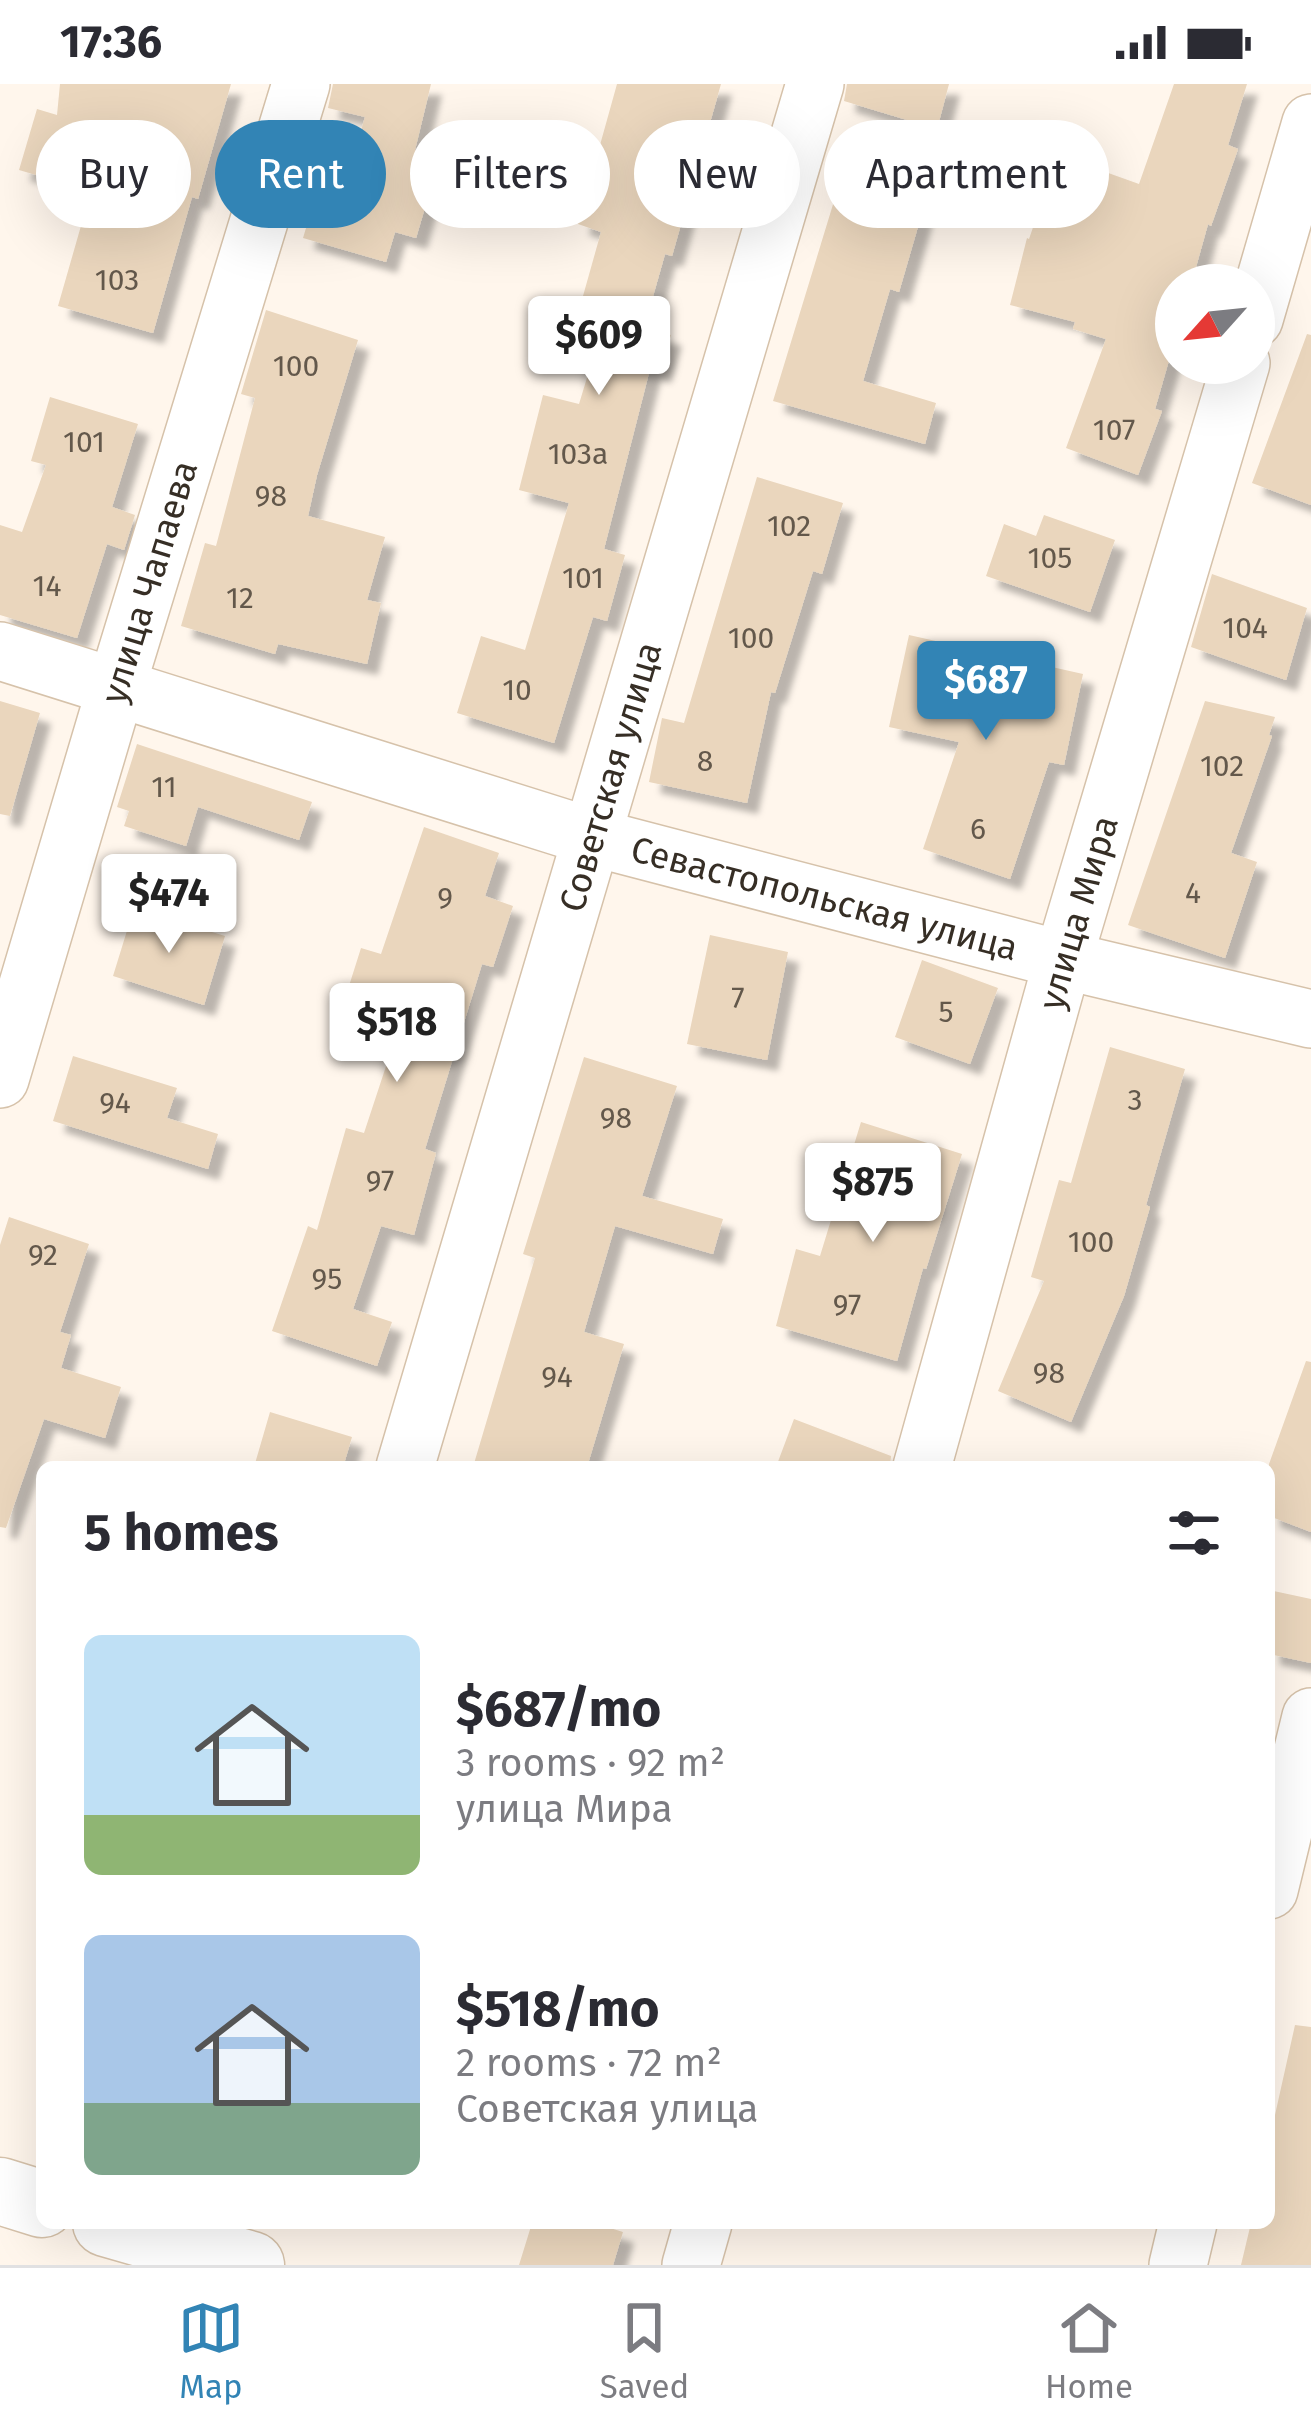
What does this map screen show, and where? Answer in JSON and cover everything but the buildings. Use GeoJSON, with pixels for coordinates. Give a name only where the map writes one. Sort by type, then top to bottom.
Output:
{"type":"FeatureCollection","features":[{"type":"Feature","properties":{"kind":"street","name":"улица Чапаева"},"geometry":{"type":"LineString","coordinates":[[0,1078],[301,84]]}},
{"type":"Feature","properties":{"kind":"street","name":"Советская улица"},"geometry":{"type":"LineString","coordinates":[[407,1461],[815,84]]}},
{"type":"Feature","properties":{"kind":"street"},"geometry":{"type":"LineString","coordinates":[[1270,264],[1311,123]]}},
{"type":"Feature","properties":{"kind":"street","name":"улица Мира"},"geometry":{"type":"LineString","coordinates":[[924,1461],[1063,960],[1235,384]]}},
{"type":"Feature","properties":{"kind":"street","name":"Севастопольская улица"},"geometry":{"type":"LineString","coordinates":[[0,651],[592,837],[1063,960],[1311,1019]]}},
{"type":"Feature","properties":{"kind":"street"},"geometry":{"type":"LineString","coordinates":[[1275,1864],[1311,1717]]}},
{"type":"Feature","properties":{"kind":"street"},"geometry":{"type":"LineString","coordinates":[[0,2191],[36,2202]]}},
{"type":"Feature","properties":{"kind":"street"},"geometry":{"type":"LineString","coordinates":[[126,2229],[251,2265]]}},
{"type":"Feature","properties":{"kind":"street"},"geometry":{"type":"LineString","coordinates":[[691,2265],[701,2229]]}},
{"type":"Feature","properties":{"kind":"street"},"geometry":{"type":"LineString","coordinates":[[1178,2265],[1187,2229]]}}]}
